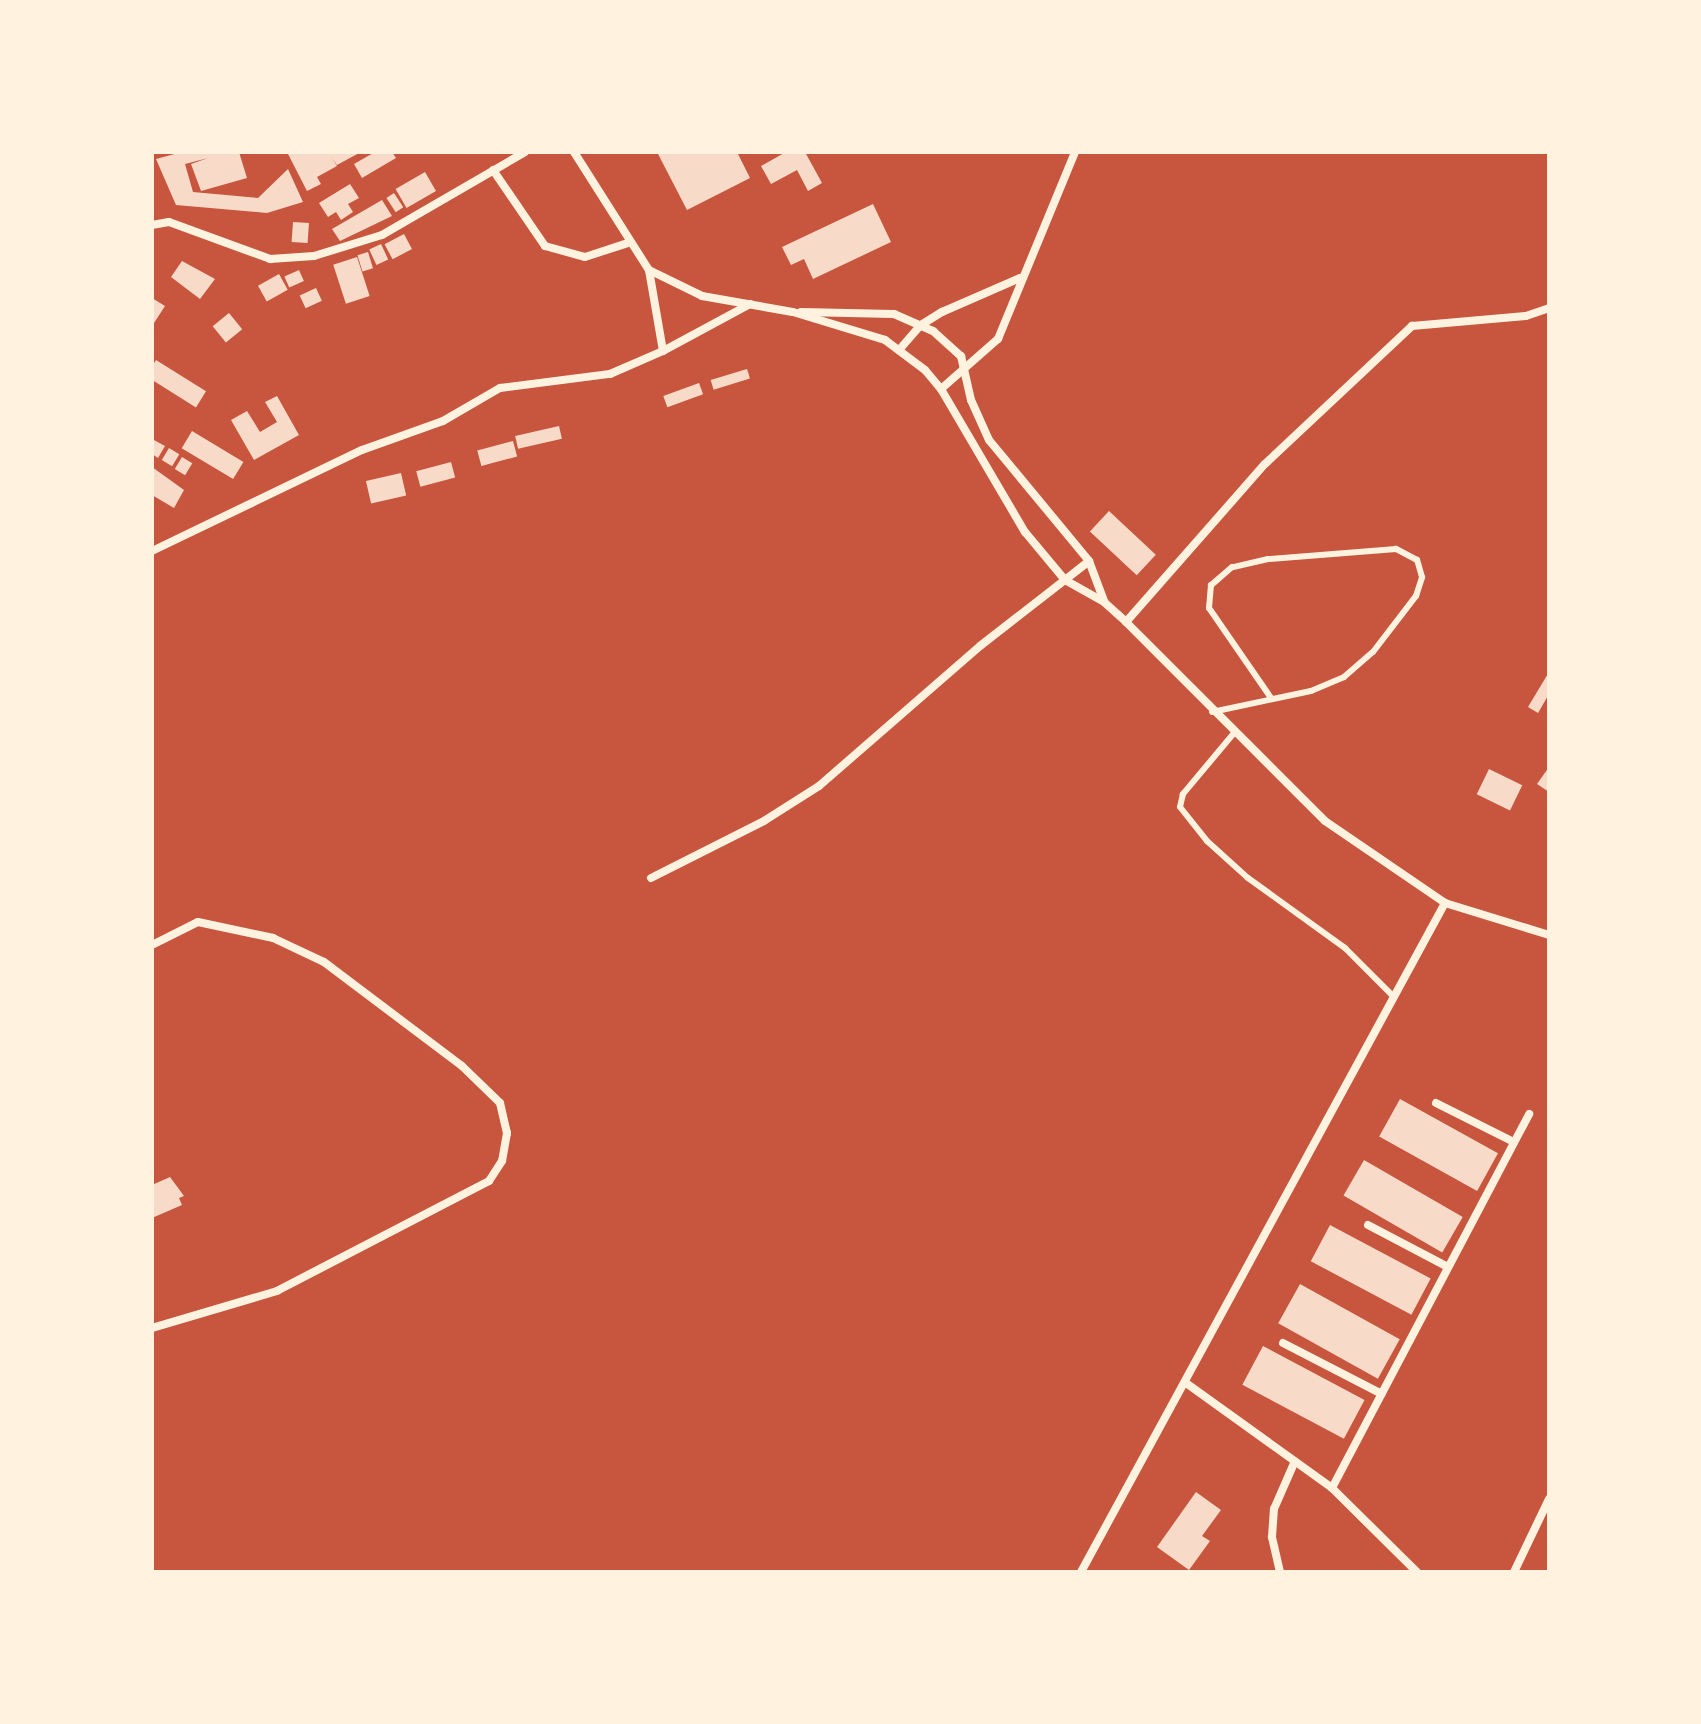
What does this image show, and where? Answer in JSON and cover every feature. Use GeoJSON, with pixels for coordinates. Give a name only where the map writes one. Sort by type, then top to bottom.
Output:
{"type":"FeatureCollection","features":[{"type":"Feature","properties":{"kind":"street"},"geometry":{"type":"LineString","coordinates":[[152,225],[169,222],[270,259],[314,256],[382,235],[525,152]]}},
{"type":"Feature","properties":{"kind":"street"},"geometry":{"type":"LineString","coordinates":[[574,152],[649,270],[663,351]]}},
{"type":"Feature","properties":{"kind":"street"},"geometry":{"type":"LineString","coordinates":[[941,389],[998,339],[1020,278],[1075,152]]}},
{"type":"Feature","properties":{"kind":"street"},"geometry":{"type":"LineString","coordinates":[[493,170],[545,246],[585,257],[631,242]]}},
{"type":"Feature","properties":{"kind":"street"},"geometry":{"type":"LineString","coordinates":[[649,270],[702,296],[793,312],[885,340],[899,350],[941,389],[1025,532],[1065,580],[1104,602],[1126,622],[1211,712],[1325,821],[1445,903],[1549,935]]}},
{"type":"Feature","properties":{"kind":"street"},"geometry":{"type":"LineString","coordinates":[[899,350],[922,324],[1020,278]]}},
{"type":"Feature","properties":{"kind":"street"},"geometry":{"type":"LineString","coordinates":[[152,551],[362,450],[443,421],[500,388],[610,374],[663,351],[751,304]]}},
{"type":"Feature","properties":{"kind":"street"},"geometry":{"type":"LineString","coordinates":[[1126,622],[1265,464],[1412,326],[1526,316],[1549,308]]}},
{"type":"Feature","properties":{"kind":"street"},"geometry":{"type":"LineString","coordinates":[[793,312],[894,314],[922,324],[961,356],[971,400],[989,440],[1011,472],[1089,561],[1104,602]]}},
{"type":"Feature","properties":{"kind":"street"},"geometry":{"type":"LineString","coordinates":[[997,485],[1011,472]]}},
{"type":"Feature","properties":{"kind":"street"},"geometry":{"type":"LineString","coordinates":[[651,878],[764,821],[819,786],[980,646],[1089,561]]}},
{"type":"Feature","properties":{"kind":"street"},"geometry":{"type":"LineString","coordinates":[[1081,1572],[1445,903]]}},
{"type":"Feature","properties":{"kind":"street"},"geometry":{"type":"LineString","coordinates":[[152,945],[198,922],[273,938],[324,962],[462,1066],[500,1103],[507,1133],[502,1161],[489,1181],[277,1291],[152,1328]]}},
{"type":"Feature","properties":{"kind":"street"},"geometry":{"type":"LineString","coordinates":[[1436,1103],[1514,1142]]}},
{"type":"Feature","properties":{"kind":"street"},"geometry":{"type":"LineString","coordinates":[[1332,1488],[1529,1114]]}},
{"type":"Feature","properties":{"kind":"street"},"geometry":{"type":"LineString","coordinates":[[1368,1225],[1448,1267]]}},
{"type":"Feature","properties":{"kind":"street"},"geometry":{"type":"LineString","coordinates":[[1283,1343],[1382,1394]]}},
{"type":"Feature","properties":{"kind":"street"},"geometry":{"type":"LineString","coordinates":[[1186,1383],[1332,1488],[1417,1572]]}},
{"type":"Feature","properties":{"kind":"street"},"geometry":{"type":"LineString","coordinates":[[1280,1572],[1272,1537],[1274,1509],[1295,1461]]}},
{"type":"Feature","properties":{"kind":"street"},"geometry":{"type":"LineString","coordinates":[[1514,1572],[1549,1499]]}},
{"type":"Feature","properties":{"kind":"street"},"geometry":{"type":"LineString","coordinates":[[1400,1553],[1407,1572]]}},
{"type":"Feature","properties":{"kind":"lane"},"geometry":{"type":"LineString","coordinates":[[1211,712],[1311,691],[1344,677],[1373,652],[1416,596],[1422,577],[1417,560],[1396,549],[1268,559],[1232,567],[1211,585],[1209,608],[1271,698]]}},
{"type":"Feature","properties":{"kind":"lane"},"geometry":{"type":"LineString","coordinates":[[1234,733],[1183,794],[1180,807],[1238,869],[1345,948],[1393,996]]}},
{"type":"Feature","properties":{"kind":"building"},"geometry":{"type":"Polygon","coordinates":[[[182,152],[239,152],[247,178],[201,191],[191,164],[208,158],[185,164],[193,192],[258,198],[288,169],[303,202],[267,213],[176,205],[156,159],[182,152]]]}},
{"type":"Feature","properties":{"kind":"building"},"geometry":{"type":"Polygon","coordinates":[[[287,152],[361,152],[337,165],[332,158],[337,166],[317,177],[321,184],[307,191],[287,152]]]}},
{"type":"Feature","properties":{"kind":"building"},"geometry":{"type":"Polygon","coordinates":[[[375,152],[392,152],[396,158],[362,178],[354,164],[375,152]]]}},
{"type":"Feature","properties":{"kind":"building"},"geometry":{"type":"Polygon","coordinates":[[[657,152],[737,152],[750,178],[687,210],[657,152]]]}},
{"type":"Feature","properties":{"kind":"building"},"geometry":{"type":"Polygon","coordinates":[[[786,152],[805,152],[822,183],[808,191],[797,170],[771,184],[761,166],[786,152]]]}},
{"type":"Feature","properties":{"kind":"building"},"geometry":{"type":"Polygon","coordinates":[[[425,172],[436,191],[407,208],[396,189],[425,172]]]}},
{"type":"Feature","properties":{"kind":"building"},"geometry":{"type":"Polygon","coordinates":[[[350,184],[359,198],[348,204],[353,212],[341,220],[336,212],[328,217],[319,203],[350,184]]]}},
{"type":"Feature","properties":{"kind":"building"},"geometry":{"type":"Polygon","coordinates":[[[394,193],[403,207],[396,212],[386,198],[394,193]]]}},
{"type":"Feature","properties":{"kind":"building"},"geometry":{"type":"Polygon","coordinates":[[[382,200],[392,216],[340,241],[332,229],[382,200]]]}},
{"type":"Feature","properties":{"kind":"building"},"geometry":{"type":"Polygon","coordinates":[[[873,204],[891,242],[813,279],[804,259],[791,265],[782,247],[873,204]]]}},
{"type":"Feature","properties":{"kind":"building"},"geometry":{"type":"Polygon","coordinates":[[[293,222],[309,223],[308,243],[292,242],[293,222]]]}},
{"type":"Feature","properties":{"kind":"building"},"geometry":{"type":"Polygon","coordinates":[[[404,234],[412,249],[393,259],[385,244],[404,234]]]}},
{"type":"Feature","properties":{"kind":"building"},"geometry":{"type":"Polygon","coordinates":[[[381,244],[388,259],[376,265],[369,249],[381,244]]]}},
{"type":"Feature","properties":{"kind":"building"},"geometry":{"type":"Polygon","coordinates":[[[368,252],[373,268],[362,271],[357,255],[368,252]]]}},
{"type":"Feature","properties":{"kind":"building"},"geometry":{"type":"Polygon","coordinates":[[[357,257],[370,296],[346,304],[333,265],[357,257]]]}},
{"type":"Feature","properties":{"kind":"building"},"geometry":{"type":"Polygon","coordinates":[[[182,261],[215,279],[200,299],[171,277],[182,261]]]}},
{"type":"Feature","properties":{"kind":"building"},"geometry":{"type":"Polygon","coordinates":[[[299,270],[304,281],[289,287],[284,277],[299,270]]]}},
{"type":"Feature","properties":{"kind":"building"},"geometry":{"type":"Polygon","coordinates":[[[279,274],[288,290],[267,301],[258,286],[279,274]]]}},
{"type":"Feature","properties":{"kind":"building"},"geometry":{"type":"Polygon","coordinates":[[[316,288],[322,301],[306,308],[300,296],[316,288]]]}},
{"type":"Feature","properties":{"kind":"building"},"geometry":{"type":"Polygon","coordinates":[[[152,298],[165,306],[154,323],[152,321],[152,298]]]}},
{"type":"Feature","properties":{"kind":"building"},"geometry":{"type":"Polygon","coordinates":[[[229,313],[242,329],[226,343],[213,326],[229,313]]]}},
{"type":"Feature","properties":{"kind":"building"},"geometry":{"type":"Polygon","coordinates":[[[156,360],[206,391],[196,407],[152,380],[152,366],[156,360]]]}},
{"type":"Feature","properties":{"kind":"building"},"geometry":{"type":"Polygon","coordinates":[[[747,369],[750,379],[714,390],[711,380],[747,369]]]}},
{"type":"Feature","properties":{"kind":"building"},"geometry":{"type":"Polygon","coordinates":[[[699,383],[703,394],[667,407],[663,396],[699,383]]]}},
{"type":"Feature","properties":{"kind":"building"},"geometry":{"type":"Polygon","coordinates":[[[277,396],[299,435],[254,460],[231,420],[247,411],[260,432],[277,422],[265,402],[277,396]]]}},
{"type":"Feature","properties":{"kind":"building"},"geometry":{"type":"Polygon","coordinates":[[[559,426],[562,439],[518,449],[515,436],[559,426]]]}},
{"type":"Feature","properties":{"kind":"building"},"geometry":{"type":"Polygon","coordinates":[[[192,431],[243,462],[233,479],[182,448],[192,431]]]}},
{"type":"Feature","properties":{"kind":"building"},"geometry":{"type":"Polygon","coordinates":[[[154,440],[165,446],[158,458],[152,454],[154,440]]]}},
{"type":"Feature","properties":{"kind":"building"},"geometry":{"type":"Polygon","coordinates":[[[513,441],[517,456],[481,466],[477,451],[513,441]]]}},
{"type":"Feature","properties":{"kind":"building"},"geometry":{"type":"Polygon","coordinates":[[[169,448],[179,454],[172,466],[162,460],[169,448]]]}},
{"type":"Feature","properties":{"kind":"building"},"geometry":{"type":"Polygon","coordinates":[[[182,457],[192,463],[185,475],[175,469],[182,457]]]}},
{"type":"Feature","properties":{"kind":"building"},"geometry":{"type":"Polygon","coordinates":[[[451,462],[455,477],[420,487],[416,471],[451,462]]]}},
{"type":"Feature","properties":{"kind":"building"},"geometry":{"type":"Polygon","coordinates":[[[152,467],[184,490],[174,508],[152,495],[152,467]]]}},
{"type":"Feature","properties":{"kind":"building"},"geometry":{"type":"Polygon","coordinates":[[[401,473],[406,495],[371,504],[366,481],[401,473]]]}},
{"type":"Feature","properties":{"kind":"building"},"geometry":{"type":"Polygon","coordinates":[[[1109,511],[1156,555],[1137,575],[1090,531],[1109,511]]]}},
{"type":"Feature","properties":{"kind":"building"},"geometry":{"type":"Polygon","coordinates":[[[1549,672],[1549,694],[1538,713],[1528,707],[1549,672]]]}},
{"type":"Feature","properties":{"kind":"building"},"geometry":{"type":"Polygon","coordinates":[[[1549,767],[1549,792],[1537,784],[1549,767]]]}},
{"type":"Feature","properties":{"kind":"building"},"geometry":{"type":"Polygon","coordinates":[[[1489,769],[1522,785],[1510,810],[1477,794],[1489,769]]]}},
{"type":"Feature","properties":{"kind":"building"},"geometry":{"type":"Polygon","coordinates":[[[1400,1099],[1498,1153],[1477,1191],[1379,1137],[1400,1099]]]}},
{"type":"Feature","properties":{"kind":"building"},"geometry":{"type":"Polygon","coordinates":[[[1364,1160],[1463,1217],[1442,1253],[1344,1196],[1364,1160]]]}},
{"type":"Feature","properties":{"kind":"building"},"geometry":{"type":"Polygon","coordinates":[[[170,1177],[184,1196],[179,1198],[182,1205],[152,1218],[152,1185],[170,1177]]]}},
{"type":"Feature","properties":{"kind":"building"},"geometry":{"type":"Polygon","coordinates":[[[1330,1225],[1431,1279],[1411,1315],[1311,1261],[1330,1225]]]}},
{"type":"Feature","properties":{"kind":"building"},"geometry":{"type":"Polygon","coordinates":[[[1300,1284],[1400,1339],[1378,1379],[1278,1323],[1300,1284]]]}},
{"type":"Feature","properties":{"kind":"building"},"geometry":{"type":"Polygon","coordinates":[[[1263,1346],[1365,1400],[1344,1439],[1242,1385],[1263,1346]]]}},
{"type":"Feature","properties":{"kind":"building"},"geometry":{"type":"Polygon","coordinates":[[[1196,1492],[1221,1510],[1202,1536],[1210,1541],[1189,1570],[1157,1547],[1196,1492]]]}}]}
